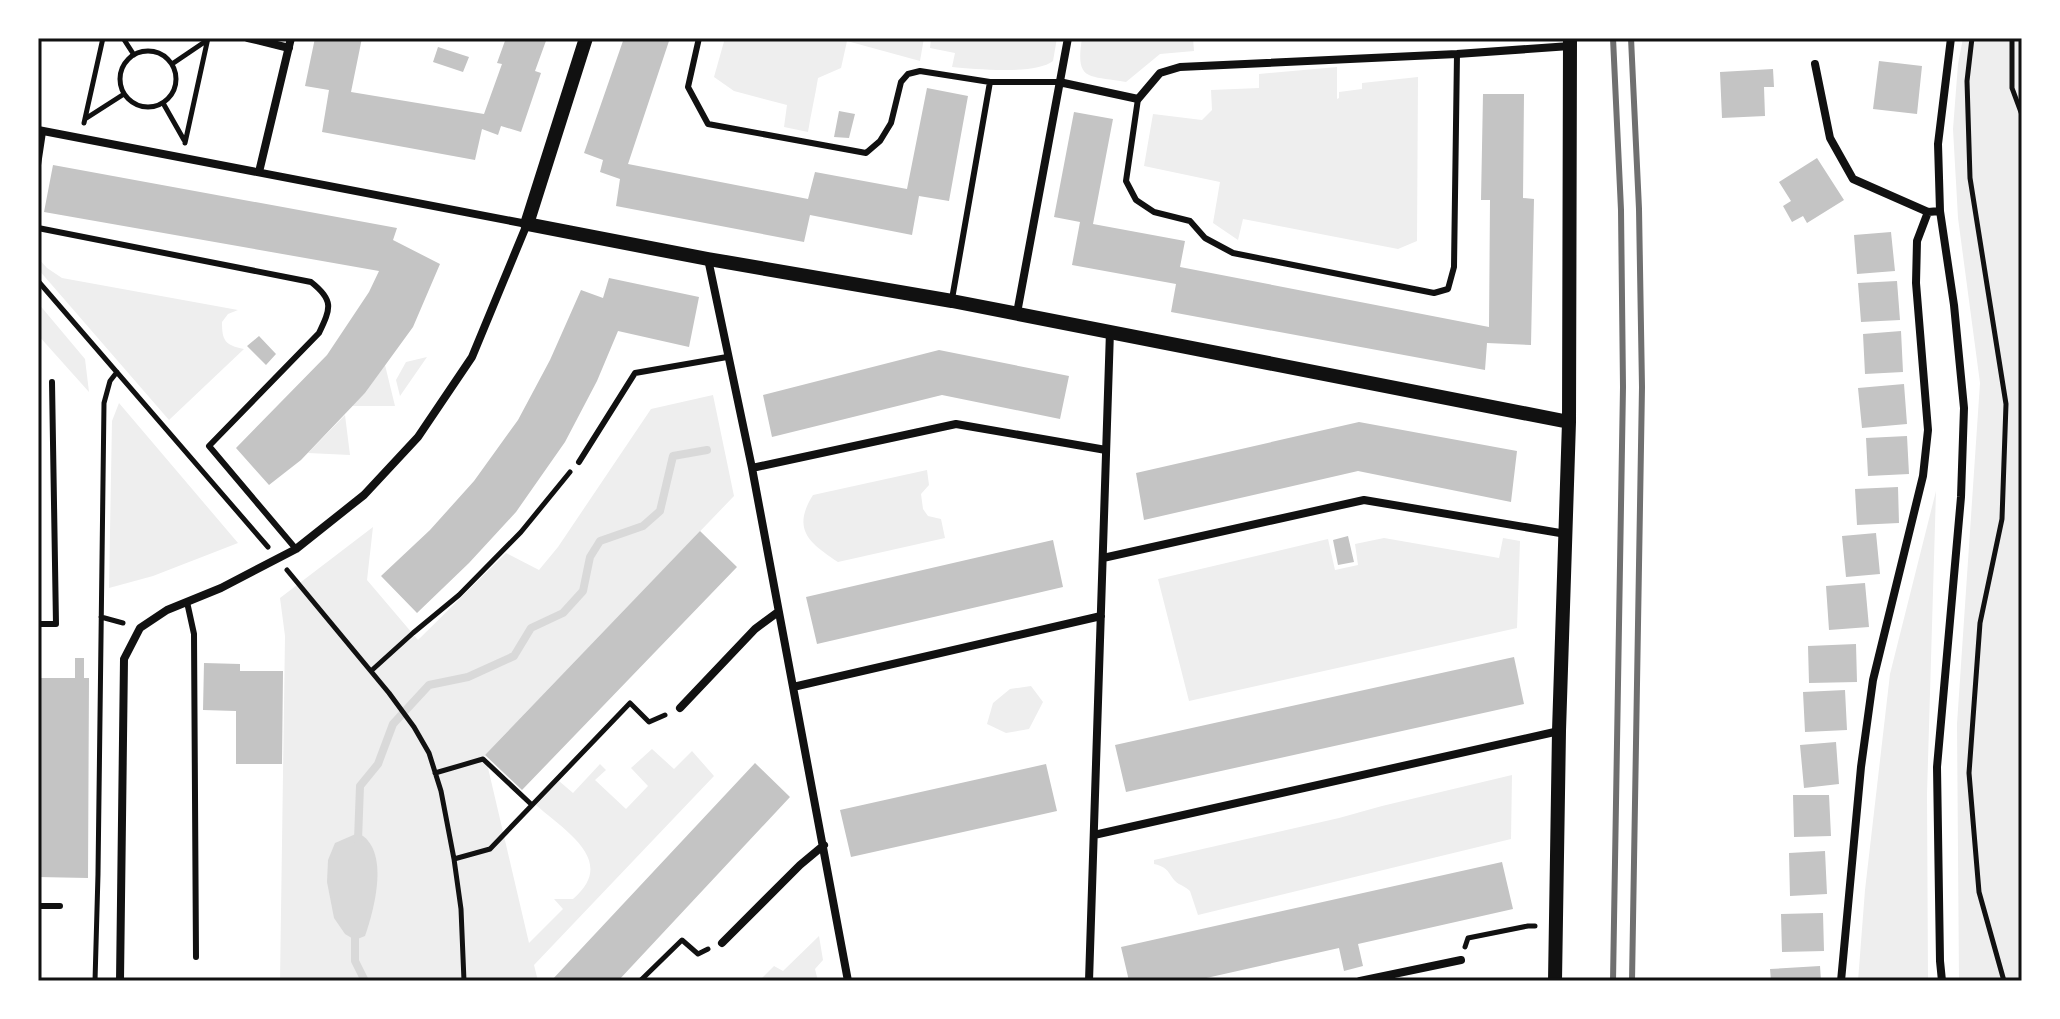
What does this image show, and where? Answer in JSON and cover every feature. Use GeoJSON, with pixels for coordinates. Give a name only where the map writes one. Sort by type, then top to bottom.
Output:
{"type":"FeatureCollection","features":[{"type":"Feature","properties":{"kind":"street"},"geometry":{"type":"LineString","coordinates":[[248,38],[289,48]]}},
{"type":"Feature","properties":{"kind":"street"},"geometry":{"type":"LineString","coordinates":[[259,172],[291,38]]}},
{"type":"Feature","properties":{"kind":"street"},"geometry":{"type":"LineString","coordinates":[[120,981],[124,659],[140,628],[167,610],[221,588],[296,549],[364,495],[418,437],[472,357],[527,224],[586,38]]}},
{"type":"Feature","properties":{"kind":"street"},"geometry":{"type":"LineString","coordinates":[[1017,313],[1068,38]]}},
{"type":"Feature","properties":{"kind":"street"},"geometry":{"type":"LineString","coordinates":[[1942,981],[1937,767],[1961,497],[1964,408],[1954,305],[1940,211],[1938,144],[1951,38]]}},
{"type":"Feature","properties":{"kind":"street"},"geometry":{"type":"LineString","coordinates":[[1059,82],[1138,99],[1160,73],[1180,67],[1457,54],[1570,42],[1569,422],[1555,981]]}},
{"type":"Feature","properties":{"kind":"street"},"geometry":{"type":"LineString","coordinates":[[1815,64],[1830,138],[1853,179],[1928,212],[1940,211]]}},
{"type":"Feature","properties":{"kind":"street"},"geometry":{"type":"LineString","coordinates":[[40,131],[708,259],[1017,313],[1569,422]]}},
{"type":"Feature","properties":{"kind":"street"},"geometry":{"type":"LineString","coordinates":[[1841,981],[1873,680],[1925,461],[1928,430],[1916,283],[1917,241],[1928,212]]}},
{"type":"Feature","properties":{"kind":"street"},"geometry":{"type":"LineString","coordinates":[[708,259],[752,468],[848,981]]}},
{"type":"Feature","properties":{"kind":"street"},"geometry":{"type":"LineString","coordinates":[[1089,981],[1110,331]]}},
{"type":"Feature","properties":{"kind":"street"},"geometry":{"type":"LineString","coordinates":[[752,468],[956,424],[1106,450]]}},
{"type":"Feature","properties":{"kind":"street"},"geometry":{"type":"LineString","coordinates":[[1103,558],[1364,500],[1566,534]]}},
{"type":"Feature","properties":{"kind":"street"},"geometry":{"type":"LineString","coordinates":[[680,708],[755,629],[778,612]]}},
{"type":"Feature","properties":{"kind":"street"},"geometry":{"type":"LineString","coordinates":[[793,687],[1101,616]]}},
{"type":"Feature","properties":{"kind":"street"},"geometry":{"type":"LineString","coordinates":[[1094,835],[1559,731]]}},
{"type":"Feature","properties":{"kind":"street"},"geometry":{"type":"LineString","coordinates":[[722,943],[824,845]]}},
{"type":"Feature","properties":{"kind":"street"},"geometry":{"type":"LineString","coordinates":[[1360,981],[1461,960]]}},
{"type":"Feature","properties":{"kind":"lane"},"geometry":{"type":"LineString","coordinates":[[699,38],[688,87],[708,124],[866,153],[880,141],[891,123],[901,82],[908,74],[920,71],[990,82],[1059,82]]}},
{"type":"Feature","properties":{"kind":"lane"},"geometry":{"type":"LineString","coordinates":[[1138,99],[1126,181],[1136,200],[1154,212],[1190,221],[1205,238],[1233,253],[1434,293],[1448,289],[1454,267],[1457,54]]}},
{"type":"Feature","properties":{"kind":"lane"},"geometry":{"type":"LineString","coordinates":[[952,301],[990,82]]}},
{"type":"Feature","properties":{"kind":"lane"},"geometry":{"type":"LineString","coordinates":[[38,165],[40,131]]}},
{"type":"Feature","properties":{"kind":"lane"},"geometry":{"type":"LineString","coordinates":[[38,228],[311,282],[323,291],[329,301],[327,317],[319,333],[209,446],[296,549]]}},
{"type":"Feature","properties":{"kind":"lane"},"geometry":{"type":"LineString","coordinates":[[579,462],[635,373],[727,357]]}},
{"type":"Feature","properties":{"kind":"lane"},"geometry":{"type":"LineString","coordinates":[[38,624],[56,624],[52,382]]}},
{"type":"Feature","properties":{"kind":"lane"},"geometry":{"type":"LineString","coordinates":[[187,602],[194,634],[196,957]]}},
{"type":"Feature","properties":{"kind":"lane"},"geometry":{"type":"LineString","coordinates":[[38,906],[60,906]]}},
{"type":"Feature","properties":{"kind":"path"},"geometry":{"type":"LineString","coordinates":[[81,139],[103,38]]}},
{"type":"Feature","properties":{"kind":"path"},"geometry":{"type":"LineString","coordinates":[[123,38],[134,55]]}},
{"type":"Feature","properties":{"kind":"path"},"geometry":{"type":"LineString","coordinates":[[1972,38],[1967,81],[1970,178],[2006,404],[2002,519],[1980,623],[1969,773],[1979,892],[2004,981]]}},
{"type":"Feature","properties":{"kind":"path"},"geometry":{"type":"LineString","coordinates":[[2012,38],[2012,88],[2022,115]]}},
{"type":"Feature","properties":{"kind":"path"},"geometry":{"type":"LineString","coordinates":[[172,64],[208,39]]}},
{"type":"Feature","properties":{"kind":"path"},"geometry":{"type":"LineString","coordinates":[[182,158],[208,39]]}},
{"type":"Feature","properties":{"kind":"path"},"geometry":{"type":"LineString","coordinates":[[144,51],[155,52],[172,64],[176,75],[175,86],[163,103],[143,107],[124,94],[121,72],[134,55],[144,51]]}},
{"type":"Feature","properties":{"kind":"path"},"geometry":{"type":"LineString","coordinates":[[85,119],[124,94]]}},
{"type":"Feature","properties":{"kind":"path"},"geometry":{"type":"LineString","coordinates":[[163,103],[185,142]]}},
{"type":"Feature","properties":{"kind":"path"},"geometry":{"type":"LineString","coordinates":[[38,281],[278,559],[414,727],[429,753],[441,791],[461,909],[464,981]]}},
{"type":"Feature","properties":{"kind":"path"},"geometry":{"type":"LineString","coordinates":[[95,981],[104,403],[110,381],[117,372]]}},
{"type":"Feature","properties":{"kind":"path"},"geometry":{"type":"LineString","coordinates":[[371,671],[459,595],[521,532],[579,462]]}},
{"type":"Feature","properties":{"kind":"path"},"geometry":{"type":"LineString","coordinates":[[454,859],[490,849],[630,703],[649,722],[680,708]]}},
{"type":"Feature","properties":{"kind":"path"},"geometry":{"type":"LineString","coordinates":[[435,773],[483,759],[532,805]]}},
{"type":"Feature","properties":{"kind":"path"},"geometry":{"type":"LineString","coordinates":[[1461,960],[1468,938],[1528,926],[1556,927]]}},
{"type":"Feature","properties":{"kind":"path"},"geometry":{"type":"LineString","coordinates":[[640,981],[682,940],[698,954],[722,943]]}},
{"type":"Feature","properties":{"kind":"shaded area"},"geometry":{"type":"Polygon","coordinates":[[[725,38],[924,38],[920,61],[847,41],[841,68],[818,78],[808,132],[784,127],[787,105],[734,91],[714,77],[725,38]]]}},
{"type":"Feature","properties":{"kind":"shaded area"},"geometry":{"type":"Polygon","coordinates":[[[931,38],[1057,38],[1053,61],[1033,68],[1005,70],[952,67],[955,53],[930,48],[931,38]]]}},
{"type":"Feature","properties":{"kind":"shaded area"},"geometry":{"type":"Polygon","coordinates":[[[1082,38],[1193,38],[1194,51],[1160,54],[1126,82],[1087,74],[1081,62],[1082,38]]]}},
{"type":"Feature","properties":{"kind":"shaded area"},"geometry":{"type":"Polygon","coordinates":[[[1963,38],[2022,38],[2022,981],[1959,981],[1957,724],[1980,383],[1958,218],[1953,129],[1963,38]]]}},
{"type":"Feature","properties":{"kind":"shaded area"},"geometry":{"type":"Polygon","coordinates":[[[1337,67],[1337,99],[1339,92],[1362,89],[1362,83],[1418,77],[1417,241],[1398,249],[1243,219],[1238,240],[1213,223],[1220,182],[1144,166],[1153,114],[1202,120],[1212,110],[1211,90],[1259,88],[1259,74],[1337,67]]]}},
{"type":"Feature","properties":{"kind":"shaded area"},"geometry":{"type":"Polygon","coordinates":[[[38,258],[62,278],[238,310],[228,314],[222,322],[223,334],[229,344],[244,349],[169,420],[38,269],[38,258]]]}},
{"type":"Feature","properties":{"kind":"shaded area"},"geometry":{"type":"Polygon","coordinates":[[[38,303],[85,359],[89,392],[38,335],[38,303]]]}},
{"type":"Feature","properties":{"kind":"shaded area"},"geometry":{"type":"Polygon","coordinates":[[[427,357],[400,396],[396,380],[406,362],[427,357]]]}},
{"type":"Feature","properties":{"kind":"shaded area"},"geometry":{"type":"Polygon","coordinates":[[[385,365],[395,406],[352,406],[365,393],[385,365]]]}},
{"type":"Feature","properties":{"kind":"shaded area"},"geometry":{"type":"Polygon","coordinates":[[[713,395],[734,496],[485,755],[529,943],[563,909],[554,899],[573,899],[586,885],[590,872],[589,859],[582,848],[536,805],[559,781],[573,793],[600,764],[606,770],[595,780],[626,809],[648,786],[631,768],[652,749],[674,769],[692,751],[714,776],[534,965],[538,981],[280,981],[285,636],[280,598],[373,527],[367,580],[418,640],[506,553],[539,570],[558,547],[651,409],[713,395]]]}},
{"type":"Feature","properties":{"kind":"shaded area"},"geometry":{"type":"Polygon","coordinates":[[[119,403],[238,543],[153,576],[109,588],[112,421],[119,403]]]}},
{"type":"Feature","properties":{"kind":"shaded area"},"geometry":{"type":"Polygon","coordinates":[[[345,415],[350,455],[308,453],[345,415]]]}},
{"type":"Feature","properties":{"kind":"shaded area"},"geometry":{"type":"Polygon","coordinates":[[[927,470],[929,485],[921,494],[923,509],[928,516],[941,519],[945,538],[838,562],[812,542],[807,534],[804,518],[813,495],[927,470]]]}},
{"type":"Feature","properties":{"kind":"shaded area"},"geometry":{"type":"Polygon","coordinates":[[[1936,491],[1927,794],[1928,981],[1858,981],[1865,890],[1890,674],[1936,491]]]}},
{"type":"Feature","properties":{"kind":"shaded area"},"geometry":{"type":"Polygon","coordinates":[[[1384,538],[1499,558],[1503,538],[1520,541],[1517,628],[1189,701],[1158,579],[1328,539],[1335,570],[1358,565],[1355,544],[1384,538]]]}},
{"type":"Feature","properties":{"kind":"shaded area"},"geometry":{"type":"Polygon","coordinates":[[[1031,686],[1043,702],[1029,729],[1006,733],[987,724],[993,703],[1010,689],[1031,686]]]}},
{"type":"Feature","properties":{"kind":"shaded area"},"geometry":{"type":"Polygon","coordinates":[[[1512,775],[1511,839],[1198,915],[1190,891],[1167,870],[1154,864],[1154,860],[1512,775]]]}},
{"type":"Feature","properties":{"kind":"shaded area"},"geometry":{"type":"Polygon","coordinates":[[[358,833],[368,841],[374,852],[377,881],[365,936],[355,940],[345,934],[334,918],[327,882],[328,860],[335,843],[358,833]]]}},
{"type":"Feature","properties":{"kind":"shaded area"},"geometry":{"type":"Polygon","coordinates":[[[819,936],[823,960],[815,969],[818,981],[759,981],[774,966],[783,971],[819,936]]]}},
{"type":"Feature","properties":{"kind":"building"},"geometry":{"type":"Polygon","coordinates":[[[315,38],[362,38],[351,92],[484,114],[502,64],[497,63],[506,38],[547,38],[535,71],[541,73],[521,132],[501,126],[498,135],[482,129],[475,160],[322,132],[329,90],[305,86],[315,38]]]}},
{"type":"Feature","properties":{"kind":"building"},"geometry":{"type":"Polygon","coordinates":[[[624,38],[670,38],[628,164],[808,199],[815,172],[907,189],[927,88],[968,96],[949,201],[919,196],[912,235],[810,215],[804,242],[616,206],[620,179],[600,172],[603,160],[584,153],[624,38]]]}},
{"type":"Feature","properties":{"kind":"building"},"geometry":{"type":"Polygon","coordinates":[[[438,47],[469,57],[463,72],[433,62],[438,47]]]}},
{"type":"Feature","properties":{"kind":"building"},"geometry":{"type":"Polygon","coordinates":[[[1879,61],[1922,66],[1917,114],[1873,109],[1879,61]]]}},
{"type":"Feature","properties":{"kind":"building"},"geometry":{"type":"Polygon","coordinates":[[[1773,69],[1774,87],[1764,87],[1765,116],[1722,118],[1720,72],[1773,69]]]}},
{"type":"Feature","properties":{"kind":"building"},"geometry":{"type":"Polygon","coordinates":[[[1483,94],[1524,94],[1523,198],[1534,199],[1531,345],[1487,343],[1485,370],[1171,312],[1176,284],[1072,265],[1080,222],[1054,217],[1074,112],[1113,119],[1093,224],[1185,241],[1180,267],[1489,327],[1490,200],[1481,200],[1483,94]]]}},
{"type":"Feature","properties":{"kind":"building"},"geometry":{"type":"Polygon","coordinates":[[[839,111],[855,114],[849,138],[834,137],[839,111]]]}},
{"type":"Feature","properties":{"kind":"building"},"geometry":{"type":"Polygon","coordinates":[[[1817,158],[1844,200],[1807,223],[1803,216],[1792,222],[1783,206],[1791,201],[1779,182],[1817,158]]]}},
{"type":"Feature","properties":{"kind":"building"},"geometry":{"type":"Polygon","coordinates":[[[53,165],[397,228],[393,240],[440,264],[413,327],[365,393],[301,460],[269,485],[236,448],[327,355],[369,292],[379,271],[44,212],[53,165]]]}},
{"type":"Feature","properties":{"kind":"building"},"geometry":{"type":"Polygon","coordinates":[[[1891,232],[1895,271],[1857,274],[1854,235],[1891,232]]]}},
{"type":"Feature","properties":{"kind":"building"},"geometry":{"type":"Polygon","coordinates":[[[609,278],[699,297],[689,347],[618,331],[597,381],[565,442],[516,512],[417,613],[381,576],[430,530],[474,481],[518,420],[550,360],[581,290],[603,298],[609,278]]]}},
{"type":"Feature","properties":{"kind":"building"},"geometry":{"type":"Polygon","coordinates":[[[1897,281],[1900,320],[1861,322],[1858,283],[1897,281]]]}},
{"type":"Feature","properties":{"kind":"building"},"geometry":{"type":"Polygon","coordinates":[[[1901,331],[1903,372],[1865,374],[1863,334],[1901,331]]]}},
{"type":"Feature","properties":{"kind":"building"},"geometry":{"type":"Polygon","coordinates":[[[259,336],[276,354],[266,365],[247,346],[259,336]]]}},
{"type":"Feature","properties":{"kind":"building"},"geometry":{"type":"Polygon","coordinates":[[[939,350],[1069,376],[1060,419],[942,395],[772,437],[763,395],[939,350]]]}},
{"type":"Feature","properties":{"kind":"building"},"geometry":{"type":"Polygon","coordinates":[[[1904,384],[1907,424],[1862,428],[1858,388],[1904,384]]]}},
{"type":"Feature","properties":{"kind":"building"},"geometry":{"type":"Polygon","coordinates":[[[1359,422],[1517,451],[1511,502],[1358,471],[1144,520],[1136,473],[1359,422]]]}},
{"type":"Feature","properties":{"kind":"building"},"geometry":{"type":"Polygon","coordinates":[[[1907,436],[1909,474],[1868,476],[1866,438],[1907,436]]]}},
{"type":"Feature","properties":{"kind":"building"},"geometry":{"type":"Polygon","coordinates":[[[1898,487],[1899,523],[1857,525],[1855,489],[1898,487]]]}},
{"type":"Feature","properties":{"kind":"building"},"geometry":{"type":"Polygon","coordinates":[[[700,531],[737,567],[522,790],[485,755],[700,531]]]}},
{"type":"Feature","properties":{"kind":"building"},"geometry":{"type":"Polygon","coordinates":[[[1876,533],[1880,574],[1846,577],[1842,536],[1876,533]]]}},
{"type":"Feature","properties":{"kind":"building"},"geometry":{"type":"Polygon","coordinates":[[[1348,536],[1354,562],[1338,565],[1333,540],[1348,536]]]}},
{"type":"Feature","properties":{"kind":"building"},"geometry":{"type":"Polygon","coordinates":[[[1053,540],[1063,587],[817,644],[806,597],[1053,540]]]}},
{"type":"Feature","properties":{"kind":"building"},"geometry":{"type":"Polygon","coordinates":[[[1865,583],[1869,627],[1829,630],[1826,586],[1865,583]]]}},
{"type":"Feature","properties":{"kind":"building"},"geometry":{"type":"Polygon","coordinates":[[[1856,644],[1857,682],[1809,683],[1808,646],[1856,644]]]}},
{"type":"Feature","properties":{"kind":"building"},"geometry":{"type":"Polygon","coordinates":[[[1514,657],[1524,704],[1126,792],[1115,745],[1514,657]]]}},
{"type":"Feature","properties":{"kind":"building"},"geometry":{"type":"Polygon","coordinates":[[[75,658],[84,658],[84,678],[89,678],[88,878],[38,877],[38,678],[75,678],[75,658]]]}},
{"type":"Feature","properties":{"kind":"building"},"geometry":{"type":"Polygon","coordinates":[[[204,663],[240,664],[240,671],[283,671],[282,764],[236,764],[236,711],[203,710],[204,663]]]}},
{"type":"Feature","properties":{"kind":"building"},"geometry":{"type":"Polygon","coordinates":[[[1845,690],[1847,730],[1805,732],[1803,692],[1845,690]]]}},
{"type":"Feature","properties":{"kind":"building"},"geometry":{"type":"Polygon","coordinates":[[[1836,742],[1839,784],[1804,788],[1800,745],[1836,742]]]}},
{"type":"Feature","properties":{"kind":"building"},"geometry":{"type":"Polygon","coordinates":[[[755,763],[790,797],[618,981],[551,981],[755,763]]]}},
{"type":"Feature","properties":{"kind":"building"},"geometry":{"type":"Polygon","coordinates":[[[1046,764],[1057,811],[851,857],[840,810],[1046,764]]]}},
{"type":"Feature","properties":{"kind":"building"},"geometry":{"type":"Polygon","coordinates":[[[1793,795],[1829,795],[1831,836],[1794,837],[1793,795]]]}},
{"type":"Feature","properties":{"kind":"building"},"geometry":{"type":"Polygon","coordinates":[[[1825,851],[1827,894],[1790,896],[1789,853],[1825,851]]]}},
{"type":"Feature","properties":{"kind":"building"},"geometry":{"type":"Polygon","coordinates":[[[1502,862],[1513,909],[1358,944],[1363,966],[1344,971],[1339,948],[1193,981],[1129,981],[1121,947],[1502,862]]]}},
{"type":"Feature","properties":{"kind":"building"},"geometry":{"type":"Polygon","coordinates":[[[1823,913],[1824,951],[1782,952],[1781,914],[1823,913]]]}},
{"type":"Feature","properties":{"kind":"building"},"geometry":{"type":"Polygon","coordinates":[[[1820,966],[1821,981],[1771,981],[1770,969],[1820,966]]]}},
{"type":"Feature","properties":{"kind":"waterway"},"geometry":{"type":"LineString","coordinates":[[358,840],[360,786],[378,764],[393,724],[429,685],[468,677],[514,656],[531,628],[563,613],[583,591],[590,557],[600,541],[643,526],[660,511],[673,456],[707,450]]}},
{"type":"Feature","properties":{"kind":"waterway"},"geometry":{"type":"LineString","coordinates":[[355,930],[355,961],[365,981]]}},
{"type":"Feature","properties":{"kind":"railway"},"geometry":{"type":"LineString","coordinates":[[1613,38],[1621,210],[1623,387],[1613,981]]}},
{"type":"Feature","properties":{"kind":"railway"},"geometry":{"type":"LineString","coordinates":[[1631,38],[1639,209],[1642,387],[1632,981]]}}]}
